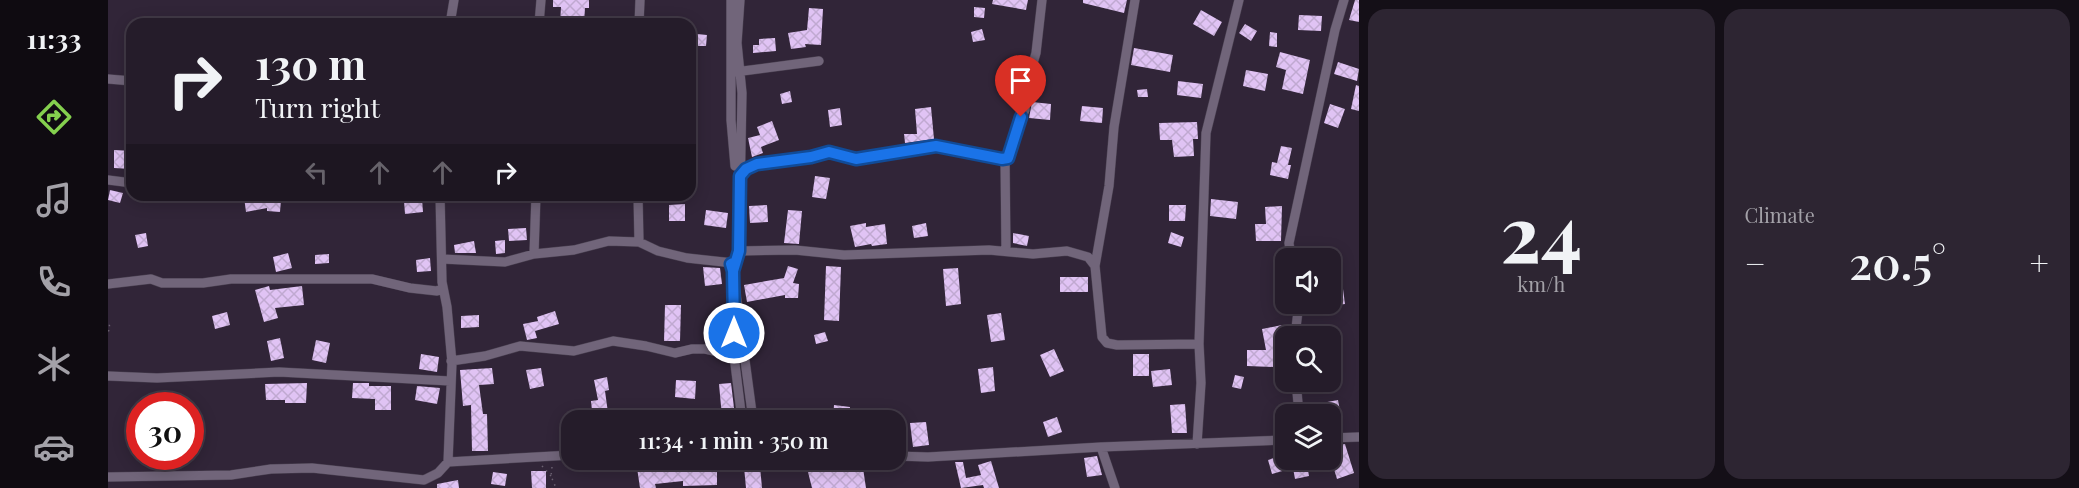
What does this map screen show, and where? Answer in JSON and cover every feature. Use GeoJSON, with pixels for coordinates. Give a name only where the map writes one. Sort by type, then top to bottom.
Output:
{"type":"FeatureCollection","features":[{"type":"Feature","properties":{"kind":"street"},"geometry":{"type":"LineString","coordinates":[[451,18],[454,0]]}},
{"type":"Feature","properties":{"kind":"street"},"geometry":{"type":"LineString","coordinates":[[540,18],[542,0]]}},
{"type":"Feature","properties":{"kind":"street"},"geometry":{"type":"LineString","coordinates":[[639,18],[640,0]]}},
{"type":"Feature","properties":{"kind":"street"},"geometry":{"type":"LineString","coordinates":[[731,0],[731,120],[735,169],[734,356],[741,410]]}},
{"type":"Feature","properties":{"kind":"street"},"geometry":{"type":"LineString","coordinates":[[740,0],[737,43],[742,93],[739,251],[733,267],[752,410]]}},
{"type":"Feature","properties":{"kind":"street"},"geometry":{"type":"LineString","coordinates":[[740,176],[746,169],[757,164],[811,157],[829,152],[856,159],[936,146],[1008,158],[1025,110],[1025,90],[1036,53],[1042,0]]}},
{"type":"Feature","properties":{"kind":"street"},"geometry":{"type":"LineString","coordinates":[[1135,0],[1114,127],[1109,186],[1095,266],[1102,337],[1107,343],[1117,345],[1199,344]]}},
{"type":"Feature","properties":{"kind":"street"},"geometry":{"type":"LineString","coordinates":[[1197,444],[1201,383],[1199,344],[1206,133],[1239,0]]}},
{"type":"Feature","properties":{"kind":"street"},"geometry":{"type":"LineString","coordinates":[[1289,248],[1288,243],[1335,30],[1344,0]]}},
{"type":"Feature","properties":{"kind":"street"},"geometry":{"type":"LineString","coordinates":[[731,72],[819,61]]}},
{"type":"Feature","properties":{"kind":"street"},"geometry":{"type":"LineString","coordinates":[[108,79],[126,80]]}},
{"type":"Feature","properties":{"kind":"street"},"geometry":{"type":"LineString","coordinates":[[1005,158],[1006,251]]}},
{"type":"Feature","properties":{"kind":"street"},"geometry":{"type":"LineString","coordinates":[[108,180],[126,182]]}},
{"type":"Feature","properties":{"kind":"street"},"geometry":{"type":"LineString","coordinates":[[108,477],[231,475],[271,469],[312,468],[424,480],[438,473],[448,462],[451,361],[447,307],[443,288],[440,201]]}},
{"type":"Feature","properties":{"kind":"street"},"geometry":{"type":"LineString","coordinates":[[534,254],[536,201]]}},
{"type":"Feature","properties":{"kind":"street"},"geometry":{"type":"LineString","coordinates":[[638,201],[639,242]]}},
{"type":"Feature","properties":{"kind":"street"},"geometry":{"type":"LineString","coordinates":[[442,259],[505,262],[534,254],[574,250],[609,241],[639,242],[658,251],[733,267]]}},
{"type":"Feature","properties":{"kind":"street"},"geometry":{"type":"LineString","coordinates":[[739,251],[795,250],[844,255],[989,250],[1033,254],[1067,251],[1088,257],[1095,266]]}},
{"type":"Feature","properties":{"kind":"street"},"geometry":{"type":"LineString","coordinates":[[108,284],[152,279],[162,283],[203,283],[231,279],[372,279],[428,290],[437,291],[443,288]]}},
{"type":"Feature","properties":{"kind":"street"},"geometry":{"type":"LineString","coordinates":[[451,361],[485,356],[520,346],[574,351],[613,341],[675,353],[705,349],[730,355],[744,353]]}},
{"type":"Feature","properties":{"kind":"street"},"geometry":{"type":"LineString","coordinates":[[108,376],[157,378],[279,372],[450,381]]}},
{"type":"Feature","properties":{"kind":"street"},"geometry":{"type":"LineString","coordinates":[[1341,438],[1359,437]]}},
{"type":"Feature","properties":{"kind":"street"},"geometry":{"type":"LineString","coordinates":[[906,456],[1275,440]]}},
{"type":"Feature","properties":{"kind":"street"},"geometry":{"type":"LineString","coordinates":[[1101,447],[1115,488]]}},
{"type":"Feature","properties":{"kind":"street"},"geometry":{"type":"LineString","coordinates":[[448,462],[561,456]]}},
{"type":"Feature","properties":{"kind":"path"},"geometry":{"type":"LineString","coordinates":[[108,331],[110,330],[109,322]]}},
{"type":"Feature","properties":{"kind":"path"},"geometry":{"type":"LineString","coordinates":[[552,466],[551,476],[556,488]]}},
{"type":"Feature","properties":{"kind":"building"},"geometry":{"type":"Polygon","coordinates":[[[553,0],[589,0],[589,8],[585,8],[584,18],[560,18],[561,7],[553,7],[553,0]]]}},
{"type":"Feature","properties":{"kind":"building"},"geometry":{"type":"Polygon","coordinates":[[[993,0],[1028,0],[1026,10],[992,4],[993,0]]]}},
{"type":"Feature","properties":{"kind":"building"},"geometry":{"type":"Polygon","coordinates":[[[1083,0],[1127,0],[1124,13],[1083,3],[1083,0]]]}},
{"type":"Feature","properties":{"kind":"building"},"geometry":{"type":"Polygon","coordinates":[[[1355,0],[1359,0],[1359,22],[1349,20],[1355,0]]]}},
{"type":"Feature","properties":{"kind":"building"},"geometry":{"type":"Polygon","coordinates":[[[974,7],[985,8],[984,18],[974,17],[974,7]]]}},
{"type":"Feature","properties":{"kind":"building"},"geometry":{"type":"Polygon","coordinates":[[[809,8],[823,9],[821,45],[805,44],[806,47],[791,49],[788,33],[807,30],[809,8]]]}},
{"type":"Feature","properties":{"kind":"building"},"geometry":{"type":"Polygon","coordinates":[[[1201,10],[1222,22],[1214,36],[1193,24],[1201,10]]]}},
{"type":"Feature","properties":{"kind":"building"},"geometry":{"type":"Polygon","coordinates":[[[1299,15],[1322,16],[1321,31],[1298,30],[1299,15]]]}},
{"type":"Feature","properties":{"kind":"building"},"geometry":{"type":"Polygon","coordinates":[[[1245,24],[1257,31],[1251,41],[1239,33],[1245,24]]]}},
{"type":"Feature","properties":{"kind":"building"},"geometry":{"type":"Polygon","coordinates":[[[982,29],[985,40],[973,42],[971,32],[982,29]]]}},
{"type":"Feature","properties":{"kind":"building"},"geometry":{"type":"Polygon","coordinates":[[[1270,32],[1277,33],[1277,47],[1269,46],[1270,32]]]}},
{"type":"Feature","properties":{"kind":"building"},"geometry":{"type":"Polygon","coordinates":[[[697,34],[707,35],[706,46],[696,46],[697,34]]]}},
{"type":"Feature","properties":{"kind":"building"},"geometry":{"type":"Polygon","coordinates":[[[775,38],[776,51],[753,53],[753,45],[759,45],[759,39],[775,38]]]}},
{"type":"Feature","properties":{"kind":"building"},"geometry":{"type":"Polygon","coordinates":[[[1134,48],[1173,55],[1170,72],[1131,65],[1134,48]]]}},
{"type":"Feature","properties":{"kind":"building"},"geometry":{"type":"Polygon","coordinates":[[[1280,52],[1310,60],[1303,94],[1282,89],[1286,70],[1276,67],[1280,52]]]}},
{"type":"Feature","properties":{"kind":"building"},"geometry":{"type":"Polygon","coordinates":[[[1338,62],[1359,69],[1357,81],[1334,74],[1338,62]]]}},
{"type":"Feature","properties":{"kind":"building"},"geometry":{"type":"Polygon","coordinates":[[[1246,70],[1268,74],[1265,91],[1243,86],[1246,70]]]}},
{"type":"Feature","properties":{"kind":"building"},"geometry":{"type":"Polygon","coordinates":[[[1178,81],[1203,84],[1201,98],[1177,95],[1178,81]]]}},
{"type":"Feature","properties":{"kind":"building"},"geometry":{"type":"Polygon","coordinates":[[[1356,85],[1359,86],[1359,111],[1351,109],[1356,85]]]}},
{"type":"Feature","properties":{"kind":"building"},"geometry":{"type":"Polygon","coordinates":[[[1147,89],[1148,97],[1138,97],[1137,90],[1147,89]]]}},
{"type":"Feature","properties":{"kind":"building"},"geometry":{"type":"Polygon","coordinates":[[[790,91],[792,102],[782,104],[780,94],[790,91]]]}},
{"type":"Feature","properties":{"kind":"building"},"geometry":{"type":"Polygon","coordinates":[[[1032,102],[1051,104],[1050,120],[1029,118],[1032,102]]]}},
{"type":"Feature","properties":{"kind":"building"},"geometry":{"type":"Polygon","coordinates":[[[1330,104],[1345,109],[1338,128],[1324,123],[1330,104]]]}},
{"type":"Feature","properties":{"kind":"building"},"geometry":{"type":"Polygon","coordinates":[[[1082,106],[1103,108],[1102,123],[1080,121],[1082,106]]]}},
{"type":"Feature","properties":{"kind":"building"},"geometry":{"type":"Polygon","coordinates":[[[931,107],[934,139],[905,143],[904,134],[917,134],[915,109],[931,107]]]}},
{"type":"Feature","properties":{"kind":"building"},"geometry":{"type":"Polygon","coordinates":[[[840,108],[842,125],[830,127],[828,110],[840,108]]]}},
{"type":"Feature","properties":{"kind":"building"},"geometry":{"type":"Polygon","coordinates":[[[772,121],[779,140],[761,147],[763,153],[752,157],[748,138],[760,135],[757,127],[772,121]]]}},
{"type":"Feature","properties":{"kind":"building"},"geometry":{"type":"Polygon","coordinates":[[[1197,122],[1198,139],[1193,139],[1194,156],[1174,157],[1172,140],[1160,140],[1159,123],[1197,122]]]}},
{"type":"Feature","properties":{"kind":"building"},"geometry":{"type":"Polygon","coordinates":[[[1281,146],[1292,148],[1288,179],[1270,175],[1272,162],[1277,163],[1281,146]]]}},
{"type":"Feature","properties":{"kind":"building"},"geometry":{"type":"Polygon","coordinates":[[[114,150],[126,151],[126,169],[114,168],[114,150]]]}},
{"type":"Feature","properties":{"kind":"building"},"geometry":{"type":"Polygon","coordinates":[[[815,176],[830,178],[826,199],[812,197],[815,176]]]}},
{"type":"Feature","properties":{"kind":"building"},"geometry":{"type":"Polygon","coordinates":[[[110,190],[123,193],[120,203],[108,200],[110,190]]]}},
{"type":"Feature","properties":{"kind":"building"},"geometry":{"type":"Polygon","coordinates":[[[1211,199],[1238,202],[1236,219],[1210,216],[1211,199]]]}},
{"type":"Feature","properties":{"kind":"building"},"geometry":{"type":"Polygon","coordinates":[[[245,201],[281,201],[280,212],[267,211],[267,208],[246,212],[245,201]]]}},
{"type":"Feature","properties":{"kind":"building"},"geometry":{"type":"Polygon","coordinates":[[[404,201],[422,201],[423,212],[405,214],[404,201]]]}},
{"type":"Feature","properties":{"kind":"building"},"geometry":{"type":"Polygon","coordinates":[[[685,204],[685,221],[669,221],[669,205],[685,204]]]}},
{"type":"Feature","properties":{"kind":"building"},"geometry":{"type":"Polygon","coordinates":[[[767,205],[768,222],[750,223],[749,206],[767,205]]]}},
{"type":"Feature","properties":{"kind":"building"},"geometry":{"type":"Polygon","coordinates":[[[1169,205],[1186,205],[1185,221],[1169,221],[1169,205]]]}},
{"type":"Feature","properties":{"kind":"building"},"geometry":{"type":"Polygon","coordinates":[[[1282,206],[1281,241],[1256,241],[1255,224],[1266,224],[1265,207],[1282,206]]]}},
{"type":"Feature","properties":{"kind":"building"},"geometry":{"type":"Polygon","coordinates":[[[706,210],[728,213],[726,228],[704,225],[706,210]]]}},
{"type":"Feature","properties":{"kind":"building"},"geometry":{"type":"Polygon","coordinates":[[[788,210],[802,211],[799,244],[784,243],[788,210]]]}},
{"type":"Feature","properties":{"kind":"building"},"geometry":{"type":"Polygon","coordinates":[[[866,223],[866,227],[885,224],[887,244],[855,247],[850,226],[866,223]]]}},
{"type":"Feature","properties":{"kind":"building"},"geometry":{"type":"Polygon","coordinates":[[[926,223],[928,236],[914,238],[912,226],[926,223]]]}},
{"type":"Feature","properties":{"kind":"building"},"geometry":{"type":"Polygon","coordinates":[[[526,228],[527,240],[509,241],[508,229],[526,228]]]}},
{"type":"Feature","properties":{"kind":"building"},"geometry":{"type":"Polygon","coordinates":[[[1171,232],[1184,237],[1181,247],[1168,243],[1171,232]]]}},
{"type":"Feature","properties":{"kind":"building"},"geometry":{"type":"Polygon","coordinates":[[[146,233],[148,246],[138,248],[135,235],[146,233]]]}},
{"type":"Feature","properties":{"kind":"building"},"geometry":{"type":"Polygon","coordinates":[[[1013,233],[1029,236],[1027,246],[1013,243],[1013,233]]]}},
{"type":"Feature","properties":{"kind":"building"},"geometry":{"type":"Polygon","coordinates":[[[505,240],[505,253],[496,254],[495,241],[505,240]]]}},
{"type":"Feature","properties":{"kind":"building"},"geometry":{"type":"Polygon","coordinates":[[[474,241],[476,253],[455,253],[454,245],[474,241]]]}},
{"type":"Feature","properties":{"kind":"building"},"geometry":{"type":"Polygon","coordinates":[[[288,253],[292,268],[276,272],[273,257],[288,253]]]}},
{"type":"Feature","properties":{"kind":"building"},"geometry":{"type":"Polygon","coordinates":[[[329,254],[329,263],[315,264],[315,255],[329,254]]]}},
{"type":"Feature","properties":{"kind":"building"},"geometry":{"type":"Polygon","coordinates":[[[430,258],[431,271],[417,272],[416,260],[430,258]]]}},
{"type":"Feature","properties":{"kind":"building"},"geometry":{"type":"Polygon","coordinates":[[[788,266],[798,269],[793,283],[799,284],[798,298],[785,298],[785,295],[747,302],[744,285],[784,278],[788,266]]]}},
{"type":"Feature","properties":{"kind":"building"},"geometry":{"type":"Polygon","coordinates":[[[826,266],[841,267],[839,321],[824,320],[826,266]]]}},
{"type":"Feature","properties":{"kind":"building"},"geometry":{"type":"Polygon","coordinates":[[[703,267],[720,268],[722,284],[705,286],[703,267]]]}},
{"type":"Feature","properties":{"kind":"building"},"geometry":{"type":"Polygon","coordinates":[[[958,268],[961,304],[946,306],[943,269],[958,268]]]}},
{"type":"Feature","properties":{"kind":"building"},"geometry":{"type":"Polygon","coordinates":[[[1060,277],[1088,277],[1088,292],[1060,292],[1060,277]]]}},
{"type":"Feature","properties":{"kind":"building"},"geometry":{"type":"Polygon","coordinates":[[[269,286],[270,290],[302,286],[304,305],[275,308],[278,318],[264,322],[255,290],[269,286]]]}},
{"type":"Feature","properties":{"kind":"building"},"geometry":{"type":"Polygon","coordinates":[[[1341,289],[1343,289],[1345,304],[1341,305],[1341,289]]]}},
{"type":"Feature","properties":{"kind":"building"},"geometry":{"type":"Polygon","coordinates":[[[665,305],[681,305],[680,341],[664,341],[665,305]]]}},
{"type":"Feature","properties":{"kind":"building"},"geometry":{"type":"Polygon","coordinates":[[[555,311],[559,324],[535,331],[537,338],[527,340],[523,324],[538,321],[537,317],[555,311]]]}},
{"type":"Feature","properties":{"kind":"building"},"geometry":{"type":"Polygon","coordinates":[[[227,312],[230,325],[215,329],[212,316],[227,312]]]}},
{"type":"Feature","properties":{"kind":"building"},"geometry":{"type":"Polygon","coordinates":[[[1001,313],[1005,340],[991,342],[987,315],[1001,313]]]}},
{"type":"Feature","properties":{"kind":"building"},"geometry":{"type":"Polygon","coordinates":[[[479,315],[479,327],[461,328],[461,316],[479,315]]]}},
{"type":"Feature","properties":{"kind":"building"},"geometry":{"type":"Polygon","coordinates":[[[1275,326],[1274,367],[1247,366],[1247,350],[1266,350],[1262,329],[1275,326]]]}},
{"type":"Feature","properties":{"kind":"building"},"geometry":{"type":"Polygon","coordinates":[[[825,332],[828,341],[816,344],[814,335],[825,332]]]}},
{"type":"Feature","properties":{"kind":"building"},"geometry":{"type":"Polygon","coordinates":[[[280,338],[284,358],[271,361],[267,341],[280,338]]]}},
{"type":"Feature","properties":{"kind":"building"},"geometry":{"type":"Polygon","coordinates":[[[316,340],[330,343],[326,363],[312,360],[316,340]]]}},
{"type":"Feature","properties":{"kind":"building"},"geometry":{"type":"Polygon","coordinates":[[[1054,349],[1064,371],[1050,377],[1040,355],[1054,349]]]}},
{"type":"Feature","properties":{"kind":"building"},"geometry":{"type":"Polygon","coordinates":[[[421,354],[439,357],[437,372],[419,369],[421,354]]]}},
{"type":"Feature","properties":{"kind":"building"},"geometry":{"type":"Polygon","coordinates":[[[1133,354],[1149,354],[1149,376],[1133,376],[1133,354]]]}},
{"type":"Feature","properties":{"kind":"building"},"geometry":{"type":"Polygon","coordinates":[[[993,367],[995,391],[981,393],[978,369],[993,367]]]}},
{"type":"Feature","properties":{"kind":"building"},"geometry":{"type":"Polygon","coordinates":[[[492,368],[494,384],[479,385],[483,414],[487,414],[488,451],[472,451],[471,405],[463,406],[460,370],[492,368]]]}},
{"type":"Feature","properties":{"kind":"building"},"geometry":{"type":"Polygon","coordinates":[[[541,368],[544,386],[530,389],[526,370],[541,368]]]}},
{"type":"Feature","properties":{"kind":"building"},"geometry":{"type":"Polygon","coordinates":[[[1170,369],[1172,385],[1153,387],[1151,371],[1170,369]]]}},
{"type":"Feature","properties":{"kind":"building"},"geometry":{"type":"Polygon","coordinates":[[[1235,375],[1244,377],[1241,389],[1232,387],[1235,375]]]}},
{"type":"Feature","properties":{"kind":"building"},"geometry":{"type":"Polygon","coordinates":[[[607,377],[609,390],[605,391],[608,410],[592,410],[591,401],[598,400],[594,380],[607,377]]]}},
{"type":"Feature","properties":{"kind":"building"},"geometry":{"type":"Polygon","coordinates":[[[676,380],[696,381],[695,399],[675,397],[676,380]]]}},
{"type":"Feature","properties":{"kind":"building"},"geometry":{"type":"Polygon","coordinates":[[[307,383],[306,403],[266,400],[265,384],[307,383]]]}},
{"type":"Feature","properties":{"kind":"building"},"geometry":{"type":"Polygon","coordinates":[[[353,383],[391,386],[391,410],[375,410],[375,399],[352,398],[353,383]]]}},
{"type":"Feature","properties":{"kind":"building"},"geometry":{"type":"Polygon","coordinates":[[[731,383],[734,410],[721,410],[719,384],[731,383]]]}},
{"type":"Feature","properties":{"kind":"building"},"geometry":{"type":"Polygon","coordinates":[[[417,386],[440,388],[437,404],[415,400],[417,386]]]}},
{"type":"Feature","properties":{"kind":"building"},"geometry":{"type":"Polygon","coordinates":[[[1338,400],[1339,404],[1322,404],[1338,400]]]}},
{"type":"Feature","properties":{"kind":"building"},"geometry":{"type":"Polygon","coordinates":[[[1185,404],[1187,433],[1172,433],[1170,405],[1185,404]]]}},
{"type":"Feature","properties":{"kind":"building"},"geometry":{"type":"Polygon","coordinates":[[[834,405],[850,407],[850,410],[834,410],[834,405]]]}},
{"type":"Feature","properties":{"kind":"building"},"geometry":{"type":"Polygon","coordinates":[[[1057,417],[1062,432],[1048,437],[1043,422],[1057,417]]]}},
{"type":"Feature","properties":{"kind":"building"},"geometry":{"type":"Polygon","coordinates":[[[926,422],[929,445],[913,447],[910,423],[926,422]]]}},
{"type":"Feature","properties":{"kind":"building"},"geometry":{"type":"Polygon","coordinates":[[[1341,444],[1345,444],[1354,473],[1337,479],[1334,470],[1341,470],[1341,444]]]}},
{"type":"Feature","properties":{"kind":"building"},"geometry":{"type":"Polygon","coordinates":[[[1097,456],[1102,475],[1087,477],[1084,458],[1097,456]]]}},
{"type":"Feature","properties":{"kind":"building"},"geometry":{"type":"Polygon","coordinates":[[[1275,458],[1275,470],[1286,470],[1272,474],[1268,460],[1275,458]]]}},
{"type":"Feature","properties":{"kind":"building"},"geometry":{"type":"Polygon","coordinates":[[[991,461],[999,488],[984,488],[983,485],[961,488],[955,462],[963,462],[966,478],[981,475],[978,465],[991,461]]]}},
{"type":"Feature","properties":{"kind":"building"},"geometry":{"type":"Polygon","coordinates":[[[637,470],[717,470],[717,485],[683,486],[683,481],[655,484],[656,488],[640,488],[637,470]]]}},
{"type":"Feature","properties":{"kind":"building"},"geometry":{"type":"Polygon","coordinates":[[[744,470],[760,470],[762,488],[746,488],[744,470]]]}},
{"type":"Feature","properties":{"kind":"building"},"geometry":{"type":"Polygon","coordinates":[[[863,470],[866,488],[812,488],[808,472],[863,470]]]}},
{"type":"Feature","properties":{"kind":"building"},"geometry":{"type":"Polygon","coordinates":[[[1293,470],[1308,470],[1309,476],[1295,479],[1293,470]]]}},
{"type":"Feature","properties":{"kind":"building"},"geometry":{"type":"Polygon","coordinates":[[[531,471],[546,471],[546,488],[532,488],[531,471]]]}},
{"type":"Feature","properties":{"kind":"building"},"geometry":{"type":"Polygon","coordinates":[[[493,472],[507,474],[505,486],[491,484],[493,472]]]}},
{"type":"Feature","properties":{"kind":"building"},"geometry":{"type":"Polygon","coordinates":[[[458,480],[459,488],[437,488],[437,484],[458,480]]]}},
{"type":"Feature","properties":{"kind":"route"},"geometry":{"type":"LineString","coordinates":[[734,333],[734,309],[733,286],[733,263],[731,264],[733,271],[739,251],[740,176],[746,169],[757,164],[811,157],[829,152],[856,159],[936,146],[1002,159],[1008,158],[1021,117]]}}]}
